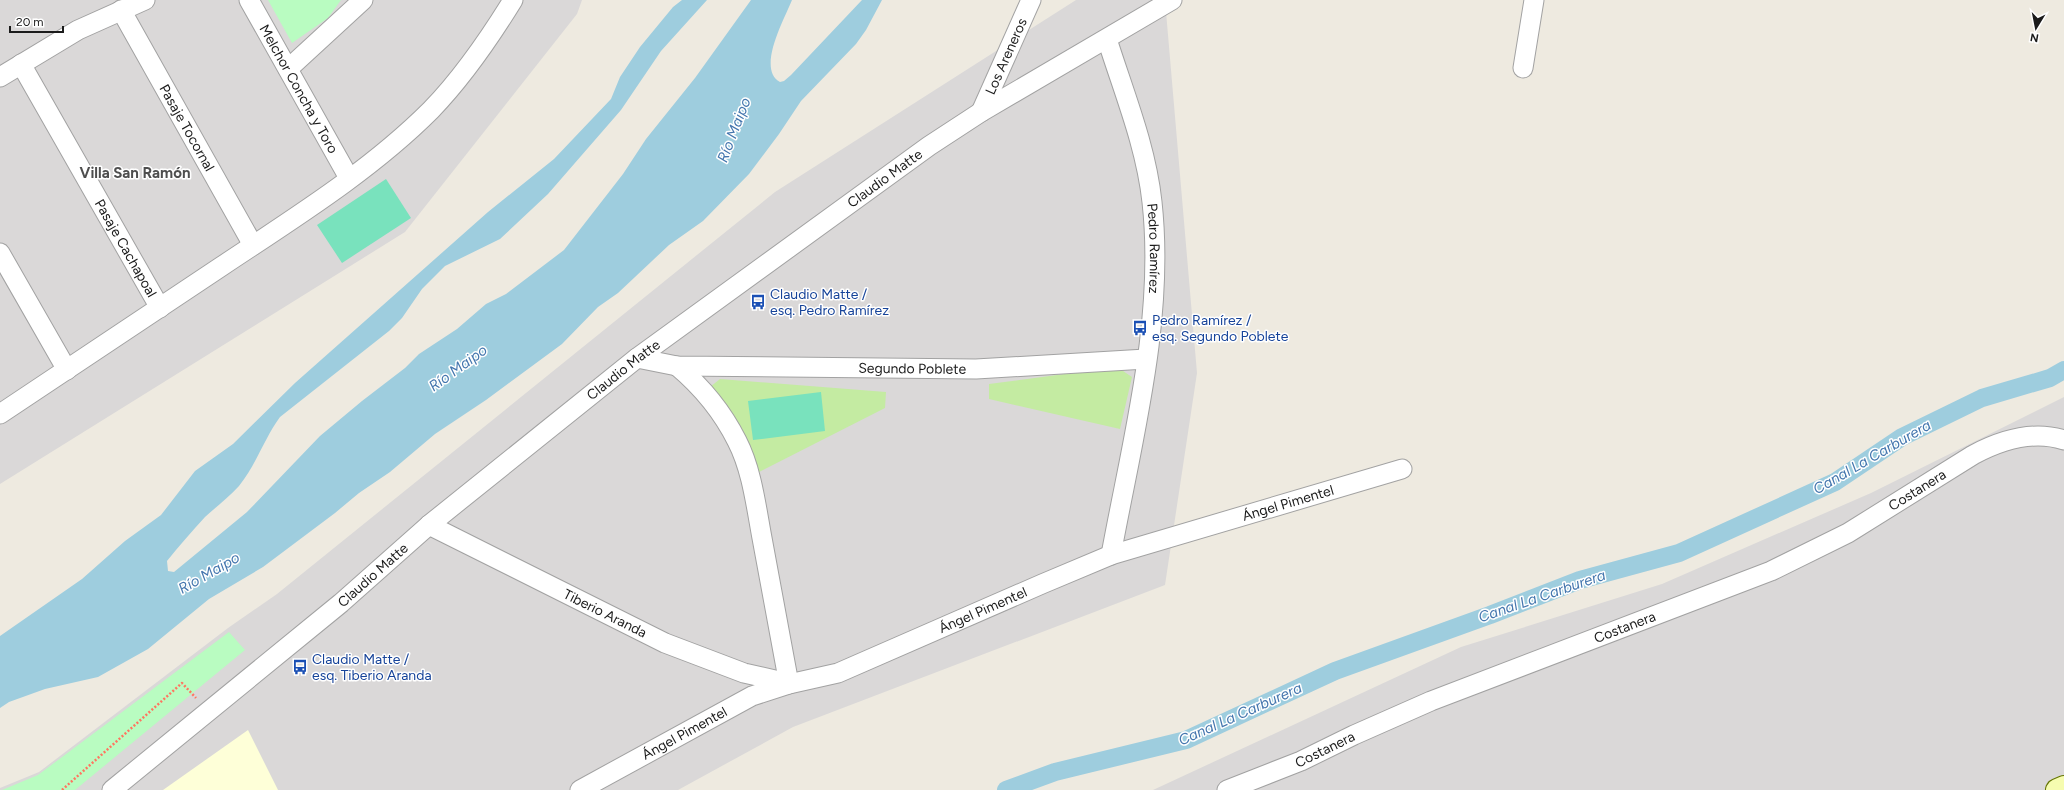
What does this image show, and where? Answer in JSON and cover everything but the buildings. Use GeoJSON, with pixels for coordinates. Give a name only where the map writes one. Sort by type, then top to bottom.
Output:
{"type":"FeatureCollection","features":[{"type":"Feature","properties":{"kind":"street"},"geometry":{"type":"LineString","coordinates":[[0,77],[67,36],[145,0]]}},
{"type":"Feature","properties":{"kind":"street","name":"Melchor Concha y Toro"},"geometry":{"type":"LineString","coordinates":[[249,0],[350,178]]}},
{"type":"Feature","properties":{"kind":"street"},"geometry":{"type":"LineString","coordinates":[[288,69],[363,0]]}},
{"type":"Feature","properties":{"kind":"street"},"geometry":{"type":"LineString","coordinates":[[0,414],[253,245],[350,178],[388,149],[432,109],[476,56],[513,0]]}},
{"type":"Feature","properties":{"kind":"street","name":"Los Areneros"},"geometry":{"type":"LineString","coordinates":[[981,112],[1031,0]]}},
{"type":"Feature","properties":{"kind":"street","name":"Claudio Matte"},"geometry":{"type":"LineString","coordinates":[[112,790],[341,603],[429,525],[637,358],[929,146],[981,112],[1108,39],[1172,0]]}},
{"type":"Feature","properties":{"kind":"street"},"geometry":{"type":"LineString","coordinates":[[1523,68],[1534,0]]}},
{"type":"Feature","properties":{"kind":"street","name":"Pasaje Tocornal"},"geometry":{"type":"LineString","coordinates":[[121,10],[253,245]]}},
{"type":"Feature","properties":{"kind":"street","name":"Pedro Ramírez"},"geometry":{"type":"LineString","coordinates":[[1108,39],[1142,148],[1152,202],[1155,260],[1152,308],[1138,419],[1110,556]]}},
{"type":"Feature","properties":{"kind":"street","name":"Pasaje Cachapoal"},"geometry":{"type":"LineString","coordinates":[[21,64],[160,308]]}},
{"type":"Feature","properties":{"kind":"street"},"geometry":{"type":"LineString","coordinates":[[0,254],[67,370]]}},
{"type":"Feature","properties":{"kind":"street","name":"Segundo Poblete"},"geometry":{"type":"LineString","coordinates":[[637,358],[677,366],[976,369],[1146,359]]}},
{"type":"Feature","properties":{"kind":"street"},"geometry":{"type":"LineString","coordinates":[[677,366],[696,383],[716,407],[728,424],[743,456],[752,488],[789,684]]}},
{"type":"Feature","properties":{"kind":"street","name":"Costanera"},"geometry":{"type":"LineString","coordinates":[[1227,790],[1301,760],[1431,701],[1771,571],[1854,529],[1973,455],[1991,446],[2010,439],[2034,436],[2048,436],[2064,440]]}},
{"type":"Feature","properties":{"kind":"street","name":"Ángel Pimentel"},"geometry":{"type":"LineString","coordinates":[[580,790],[752,696],[789,684],[824,677],[852,668],[1042,584],[1110,556],[1402,469]]}},
{"type":"Feature","properties":{"kind":"street","name":"Tiberio Aranda"},"geometry":{"type":"LineString","coordinates":[[429,525],[665,643],[744,673],[789,684]]}},
{"type":"Feature","properties":{"kind":"street"},"geometry":{"type":"LineString","coordinates":[[2056,790],[2064,787]]}},
{"type":"Feature","properties":{"kind":"path"},"geometry":{"type":"LineString","coordinates":[[62,790],[182,683],[208,711]]}},
{"type":"Feature","properties":{"kind":"shaded area"},"geometry":{"type":"Polygon","coordinates":[[[0,0],[582,0],[577,14],[405,232],[0,484],[0,0]]]}},
{"type":"Feature","properties":{"kind":"shaded area"},"geometry":{"type":"Polygon","coordinates":[[[1076,0],[1165,0],[1197,373],[1165,585],[793,727],[678,790],[0,790],[0,788],[39,772],[228,628],[277,594],[775,192],[1076,0]]]}},
{"type":"Feature","properties":{"kind":"shaded area"},"geometry":{"type":"Polygon","coordinates":[[[2064,397],[2064,790],[1153,790],[1461,647],[1662,584],[1871,493],[2064,397]]]}},
{"type":"Feature","properties":{"kind":"shaded area"},"geometry":{"type":"Polygon","coordinates":[[[248,730],[278,790],[163,790],[248,730]]]}},
{"type":"Feature","properties":{"kind":"green space"},"geometry":{"type":"Polygon","coordinates":[[[268,0],[341,0],[328,18],[292,43],[268,0]]]}},
{"type":"Feature","properties":{"kind":"green space"},"geometry":{"type":"Polygon","coordinates":[[[386,179],[411,218],[342,263],[317,225],[386,179]]]}},
{"type":"Feature","properties":{"kind":"green space"},"geometry":{"type":"Polygon","coordinates":[[[1117,367],[1132,377],[1120,429],[989,399],[989,384],[1117,367]]]}},
{"type":"Feature","properties":{"kind":"green space"},"geometry":{"type":"Polygon","coordinates":[[[720,379],[886,392],[885,408],[755,474],[710,387],[720,379]]]}},
{"type":"Feature","properties":{"kind":"green space"},"geometry":{"type":"Polygon","coordinates":[[[821,392],[825,431],[753,440],[748,401],[821,392]]]}},
{"type":"Feature","properties":{"kind":"green space"},"geometry":{"type":"Polygon","coordinates":[[[229,632],[245,650],[75,790],[2,790],[38,775],[229,632]]]}},
{"type":"Feature","properties":{"kind":"water","name":"Río Maipo"},"geometry":{"type":"Polygon","coordinates":[[[682,0],[707,0],[661,51],[621,110],[548,194],[500,239],[445,266],[422,289],[402,318],[389,331],[280,417],[274,425],[245,478],[227,498],[205,517],[176,550],[167,561],[168,571],[174,572],[247,512],[320,436],[405,368],[419,354],[457,329],[486,304],[506,294],[564,250],[623,174],[646,139],[695,78],[751,0],[792,0],[774,43],[771,55],[773,75],[780,82],[784,81],[791,75],[862,0],[882,0],[866,30],[856,44],[801,101],[779,134],[749,174],[703,221],[669,245],[618,293],[598,307],[562,344],[486,400],[435,434],[390,472],[359,493],[263,567],[209,599],[148,649],[98,677],[45,689],[9,702],[0,708],[0,636],[82,579],[125,541],[161,515],[195,471],[233,444],[295,383],[488,212],[554,159],[611,99],[620,77],[640,47],[673,7],[682,0]]]}},
{"type":"Feature","properties":{"kind":"waterway","name":"Canal La Carburera"},"geometry":{"type":"LineString","coordinates":[[1006,790],[1055,772],[1186,740],[1335,671],[1490,615],[1580,580],[1679,553],[1835,482],[1902,437],[1982,398],[2050,378],[2064,370]]}},
{"type":"Feature","properties":{"kind":"place","name":"Claudio Matte / esq. Pedro Ramírez"},"geometry":{"type":"Point","coordinates":[758,302]}},
{"type":"Feature","properties":{"kind":"place","name":"Pedro Ramírez / esq. Segundo Poblete"},"geometry":{"type":"Point","coordinates":[1140,328]}},
{"type":"Feature","properties":{"kind":"place","name":"Claudio Matte / esq. Tiberio Aranda"},"geometry":{"type":"Point","coordinates":[300,667]}},
{"type":"Feature","properties":{"kind":"district","name":"Villa San Ramón"},"geometry":{"type":"Point","coordinates":[135,173]}}]}
